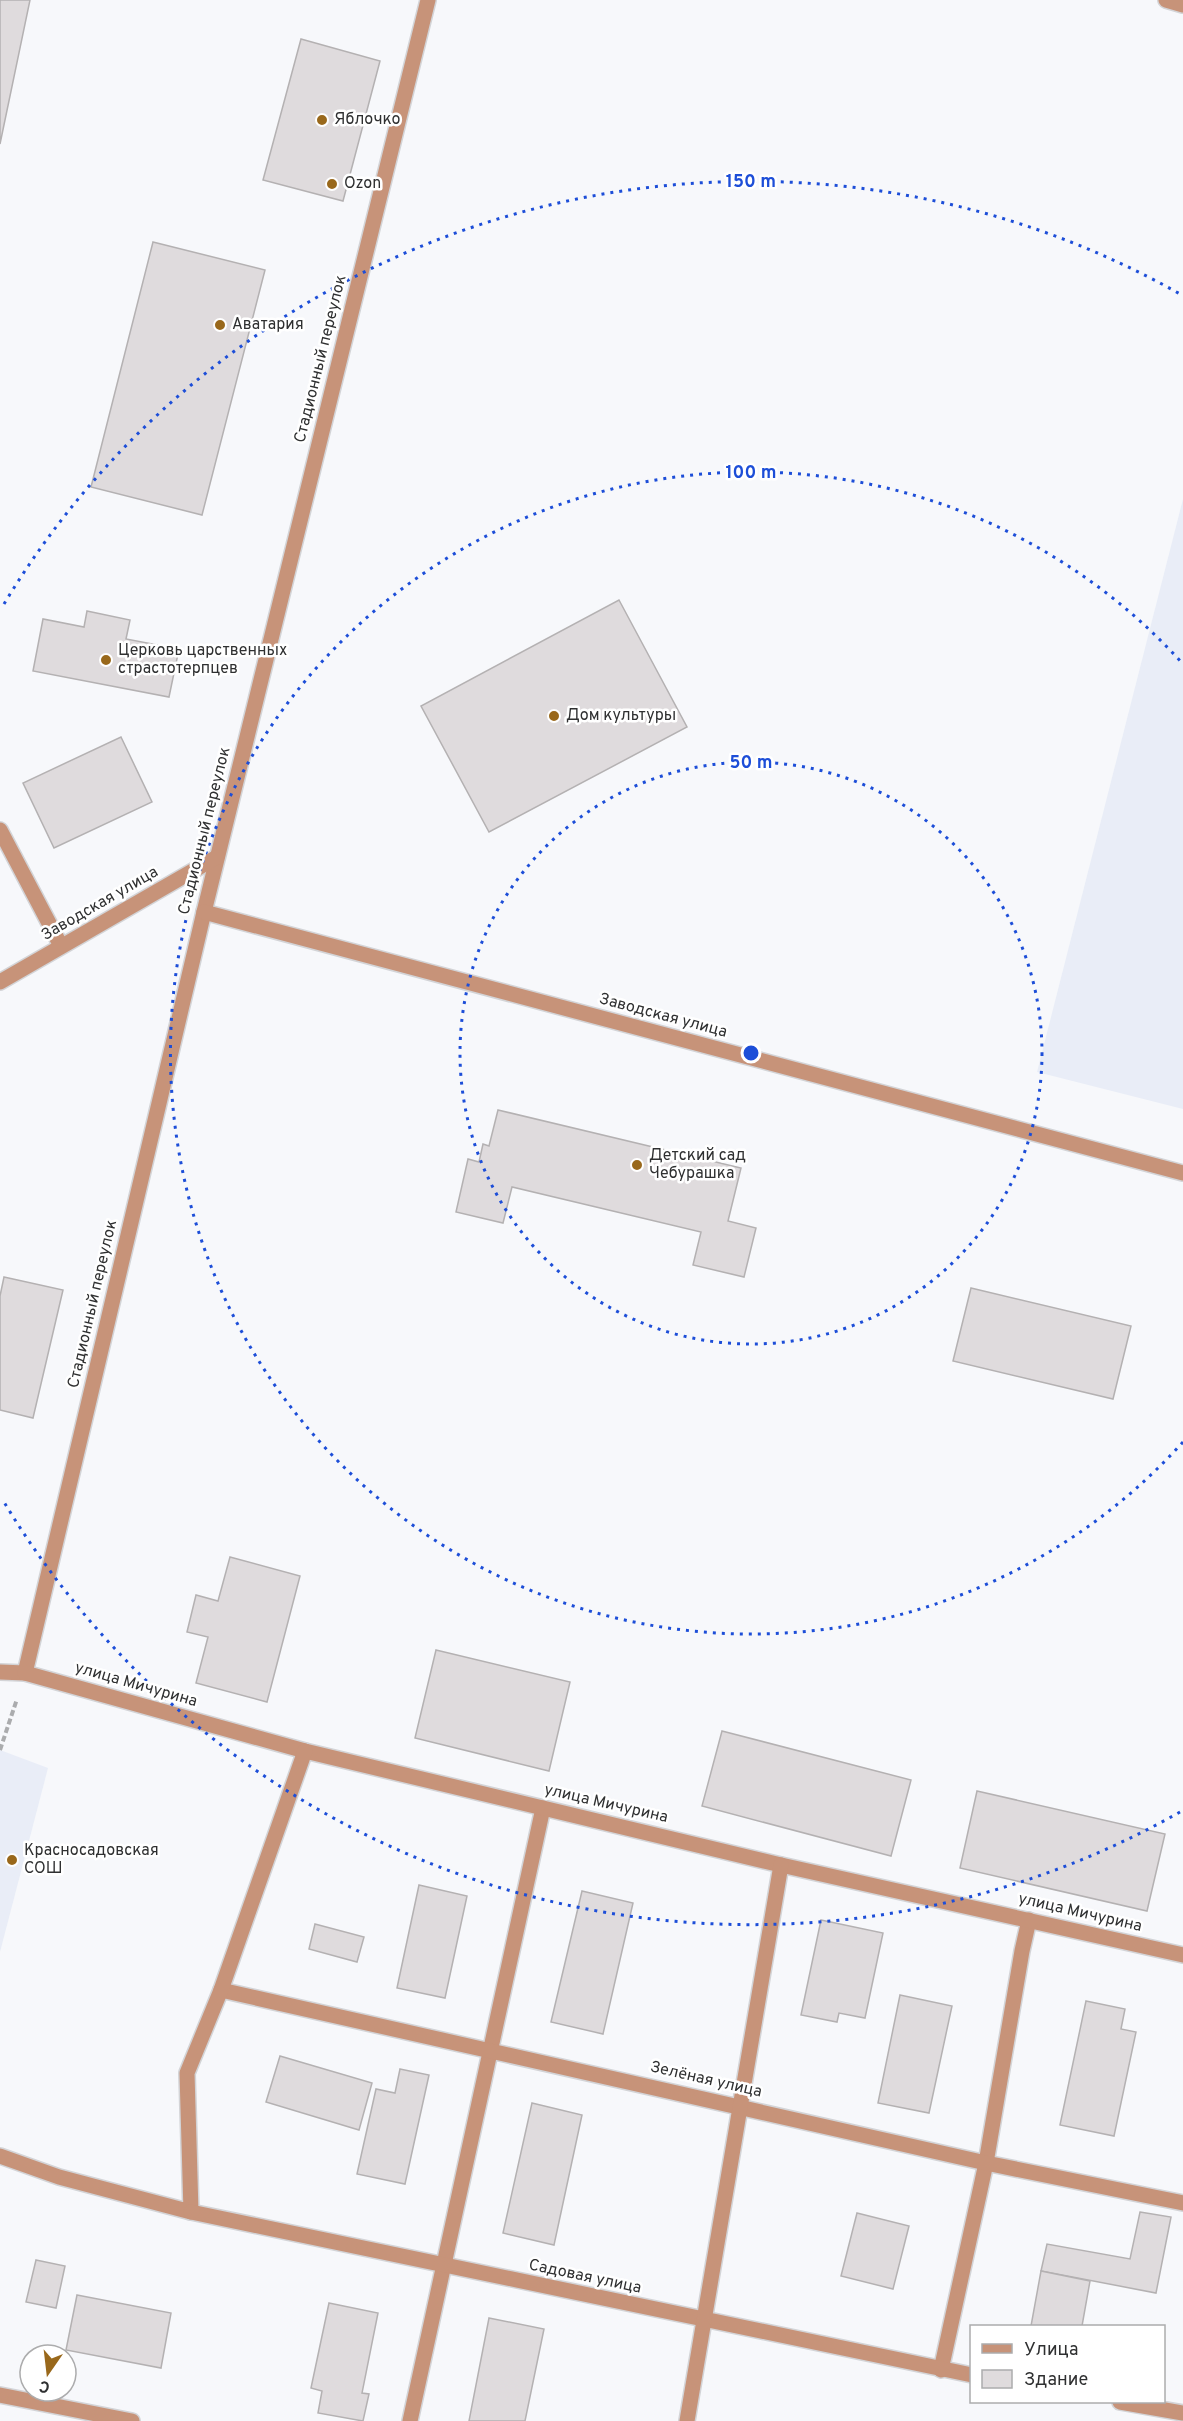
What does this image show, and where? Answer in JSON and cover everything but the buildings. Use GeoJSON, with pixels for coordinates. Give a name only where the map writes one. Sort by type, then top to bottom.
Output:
{"type":"FeatureCollection","features":[{"type":"Feature","properties":{"kind":"street","name":"Стадионный переулок"},"geometry":{"type":"LineString","coordinates":[[25,1673],[204,912],[428,0]]}},
{"type":"Feature","properties":{"kind":"street"},"geometry":{"type":"LineString","coordinates":[[1166,0],[1183,5]]}},
{"type":"Feature","properties":{"kind":"street"},"geometry":{"type":"LineString","coordinates":[[0,830],[61,946]]}},
{"type":"Feature","properties":{"kind":"street","name":"Заводская улица"},"geometry":{"type":"LineString","coordinates":[[0,982],[218,857]]}},
{"type":"Feature","properties":{"kind":"street","name":"Заводская улица"},"geometry":{"type":"LineString","coordinates":[[204,912],[1183,1173]]}},
{"type":"Feature","properties":{"kind":"street","name":"улица Мичурина"},"geometry":{"type":"LineString","coordinates":[[0,1672],[25,1673],[305,1751],[543,1808],[1183,1955]]}},
{"type":"Feature","properties":{"kind":"street"},"geometry":{"type":"LineString","coordinates":[[191,2212],[187,2073],[221,1990],[305,1751]]}},
{"type":"Feature","properties":{"kind":"street"},"geometry":{"type":"LineString","coordinates":[[410,2421],[543,1808]]}},
{"type":"Feature","properties":{"kind":"street"},"geometry":{"type":"LineString","coordinates":[[687,2421],[706,2321],[781,1864]]}},
{"type":"Feature","properties":{"kind":"street"},"geometry":{"type":"LineString","coordinates":[[941,2370],[986,2163],[1029,1920]]}},
{"type":"Feature","properties":{"kind":"street","name":"Зелёная улица"},"geometry":{"type":"LineString","coordinates":[[221,1990],[986,2163],[1183,2203]]}},
{"type":"Feature","properties":{"kind":"street","name":"Садовая улица"},"geometry":{"type":"LineString","coordinates":[[0,2156],[59,2177],[191,2212],[970,2375]]}},
{"type":"Feature","properties":{"kind":"street"},"geometry":{"type":"LineString","coordinates":[[0,2395],[132,2421]]}},
{"type":"Feature","properties":{"kind":"street"},"geometry":{"type":"LineString","coordinates":[[1126,2403],[1183,2413]]}},
{"type":"Feature","properties":{"kind":"path"},"geometry":{"type":"LineString","coordinates":[[0,1750],[25,1673]]}},
{"type":"Feature","properties":{"kind":"shaded area"},"geometry":{"type":"Polygon","coordinates":[[[1183,499],[1183,1109],[1037,1072],[1183,499]]]}},
{"type":"Feature","properties":{"kind":"shaded area","name":"Красносадовская СОШ"},"geometry":{"type":"Polygon","coordinates":[[[0,1750],[48,1768],[0,1952],[0,1750]]]}},
{"type":"Feature","properties":{"kind":"place","name":"Яблочко"},"geometry":{"type":"Point","coordinates":[322,120]}},
{"type":"Feature","properties":{"kind":"place","name":"Ozon"},"geometry":{"type":"Point","coordinates":[332,184]}},
{"type":"Feature","properties":{"kind":"place","name":"Аватария"},"geometry":{"type":"Point","coordinates":[220,325]}},
{"type":"Feature","properties":{"kind":"place","name":"Церковь царственных страстотерпцев"},"geometry":{"type":"Point","coordinates":[106,660]}},
{"type":"Feature","properties":{"kind":"place","name":"Дом культуры"},"geometry":{"type":"Point","coordinates":[554,716]}},
{"type":"Feature","properties":{"kind":"place","name":"Детский сад Чебурашка"},"geometry":{"type":"Point","coordinates":[637,1165]}},
{"type":"Feature","properties":{"kind":"place","name":"Красносадовская СОШ"},"geometry":{"type":"Point","coordinates":[12,1860]}}]}
